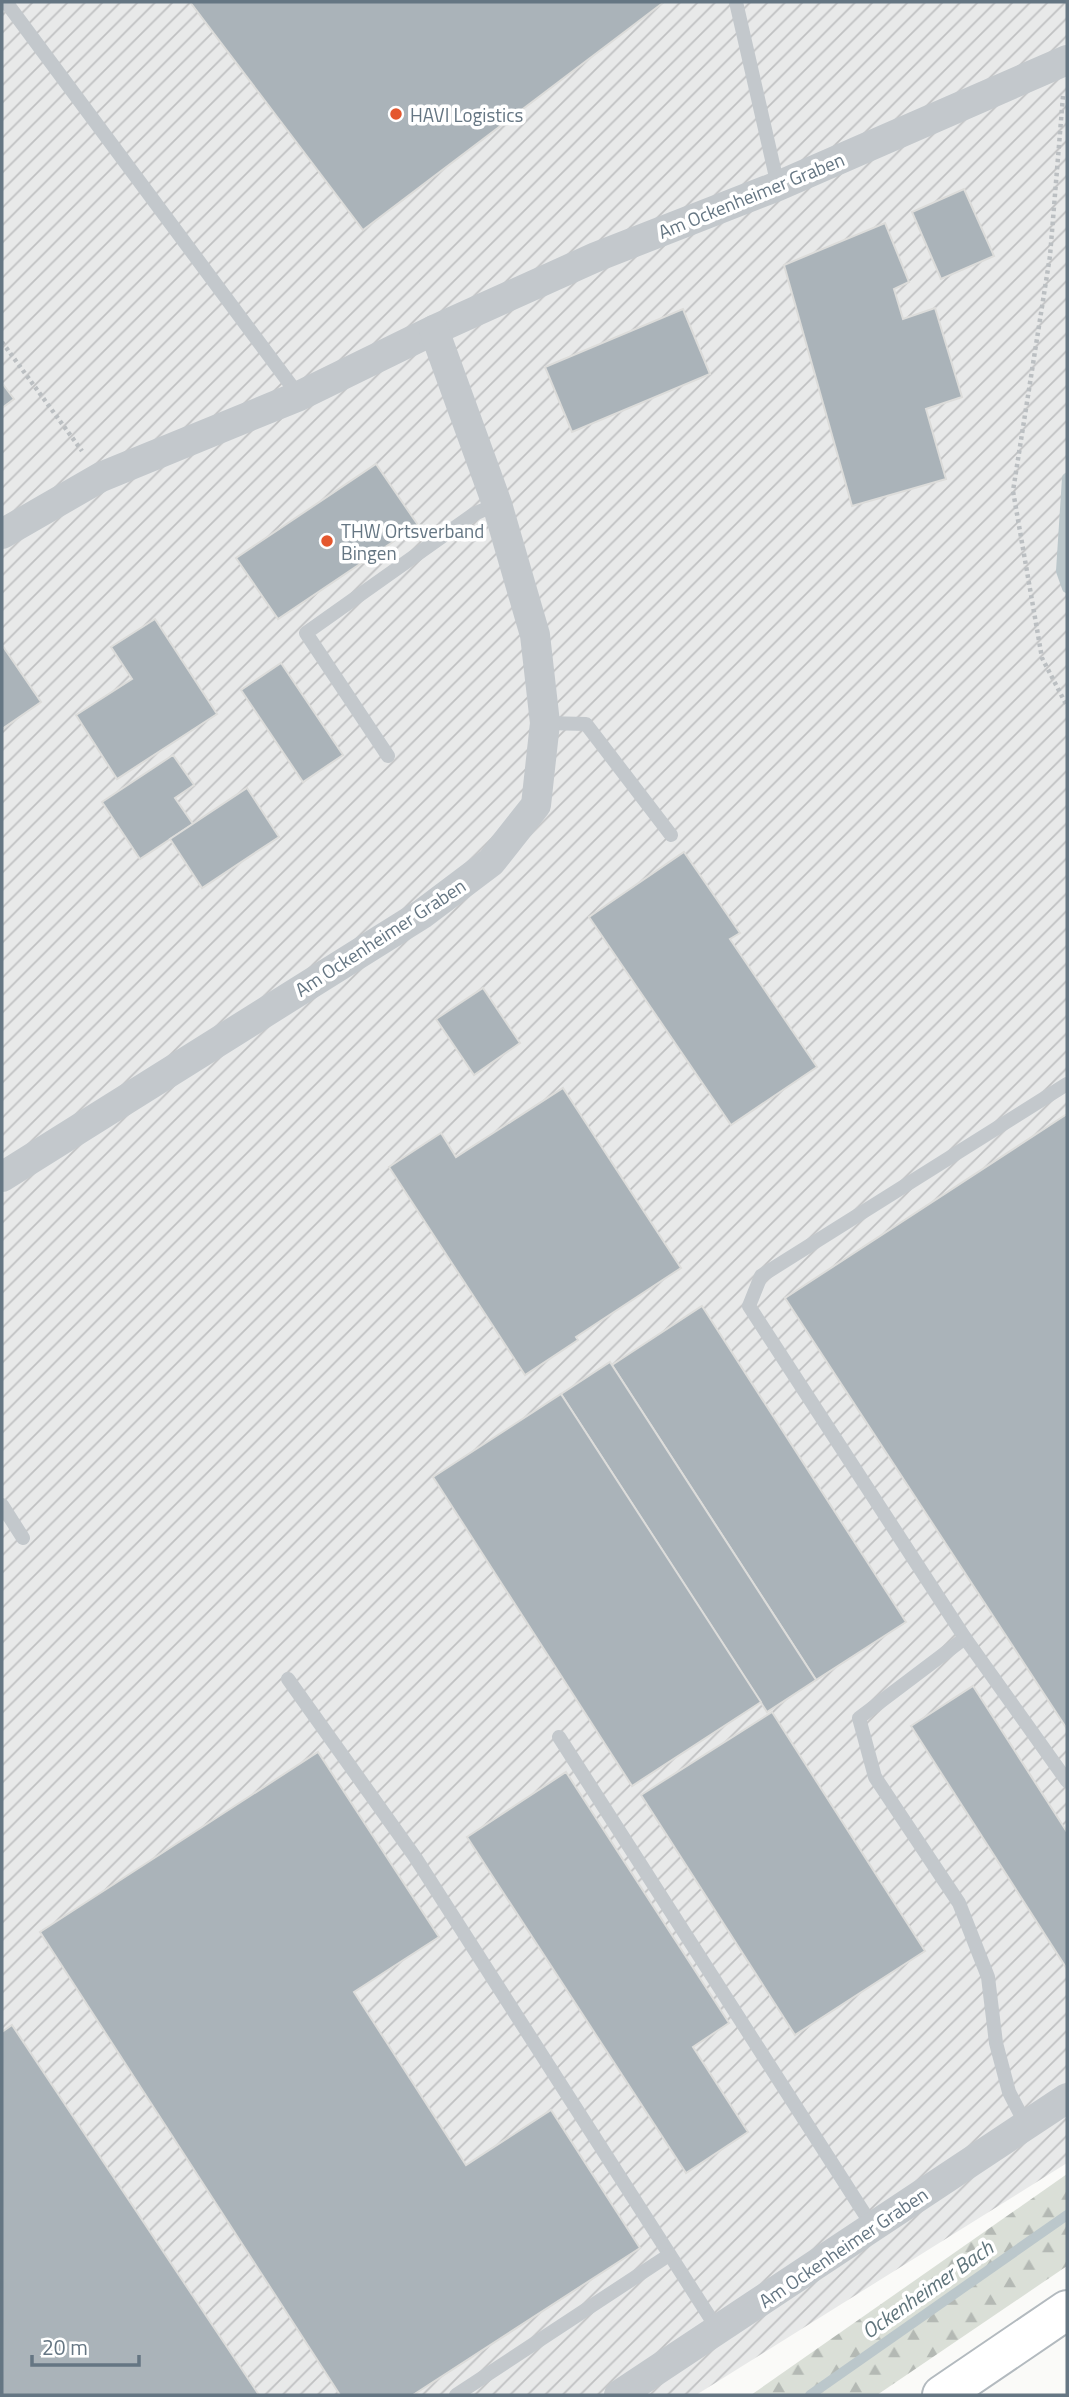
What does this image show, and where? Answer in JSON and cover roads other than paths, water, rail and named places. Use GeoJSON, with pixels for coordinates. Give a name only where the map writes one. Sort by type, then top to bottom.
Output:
{"type":"FeatureCollection","features":[{"type":"Feature","properties":{"kind":"main road"},"geometry":{"type":"LineString","coordinates":[[942,2395],[1067,2309]]}},
{"type":"Feature","properties":{"kind":"street","name":"Am Ockenheimer Graben"},"geometry":{"type":"LineString","coordinates":[[2,534],[102,477],[299,396],[434,330],[596,257],[778,186],[1066,60]]}},
{"type":"Feature","properties":{"kind":"street","name":"Am Ockenheimer Graben"},"geometry":{"type":"LineString","coordinates":[[2,1177],[422,914],[491,862],[536,805],[545,723],[535,635],[497,505],[434,330]]}},
{"type":"Feature","properties":{"kind":"street","name":"Am Ockenheimer Graben"},"geometry":{"type":"LineString","coordinates":[[619,2395],[1067,2098]]}},
{"type":"Feature","properties":{"kind":"lane"},"geometry":{"type":"LineString","coordinates":[[6,2],[299,396]]}},
{"type":"Feature","properties":{"kind":"lane"},"geometry":{"type":"LineString","coordinates":[[736,2],[778,186]]}},
{"type":"Feature","properties":{"kind":"lane"},"geometry":{"type":"LineString","coordinates":[[388,756],[306,633],[474,514],[497,505]]}},
{"type":"Feature","properties":{"kind":"lane"},"geometry":{"type":"LineString","coordinates":[[545,723],[586,724],[670,835]]}},
{"type":"Feature","properties":{"kind":"lane"},"geometry":{"type":"LineString","coordinates":[[1067,1084],[761,1276],[749,1306],[965,1638],[1067,1781]]}},
{"type":"Feature","properties":{"kind":"lane"},"geometry":{"type":"LineString","coordinates":[[2,1505],[23,1538]]}},
{"type":"Feature","properties":{"kind":"lane"},"geometry":{"type":"LineString","coordinates":[[965,1638],[859,1718],[875,1777],[958,1903],[988,1977],[996,2043],[1009,2092],[1026,2125]]}},
{"type":"Feature","properties":{"kind":"lane"},"geometry":{"type":"LineString","coordinates":[[288,1679],[415,1857],[718,2330]]}},
{"type":"Feature","properties":{"kind":"lane"},"geometry":{"type":"LineString","coordinates":[[559,1737],[873,2227]]}},
{"type":"Feature","properties":{"kind":"lane"},"geometry":{"type":"LineString","coordinates":[[456,2395],[669,2255]]}},
{"type":"Feature","properties":{"kind":"waterway","name":"Ockenheimer Bach"},"geometry":{"type":"LineString","coordinates":[[1067,478],[1061,571],[1067,588]]}},
{"type":"Feature","properties":{"kind":"waterway","name":"Ockenheimer Bach"},"geometry":{"type":"LineString","coordinates":[[810,2395],[1067,2215]]}},
{"type":"Feature","properties":{"kind":"place","name":"HAVI Logistics"},"geometry":{"type":"Point","coordinates":[396,114]}},
{"type":"Feature","properties":{"kind":"place","name":"THW Ortsverband Bingen"},"geometry":{"type":"Point","coordinates":[327,541]}}]}
